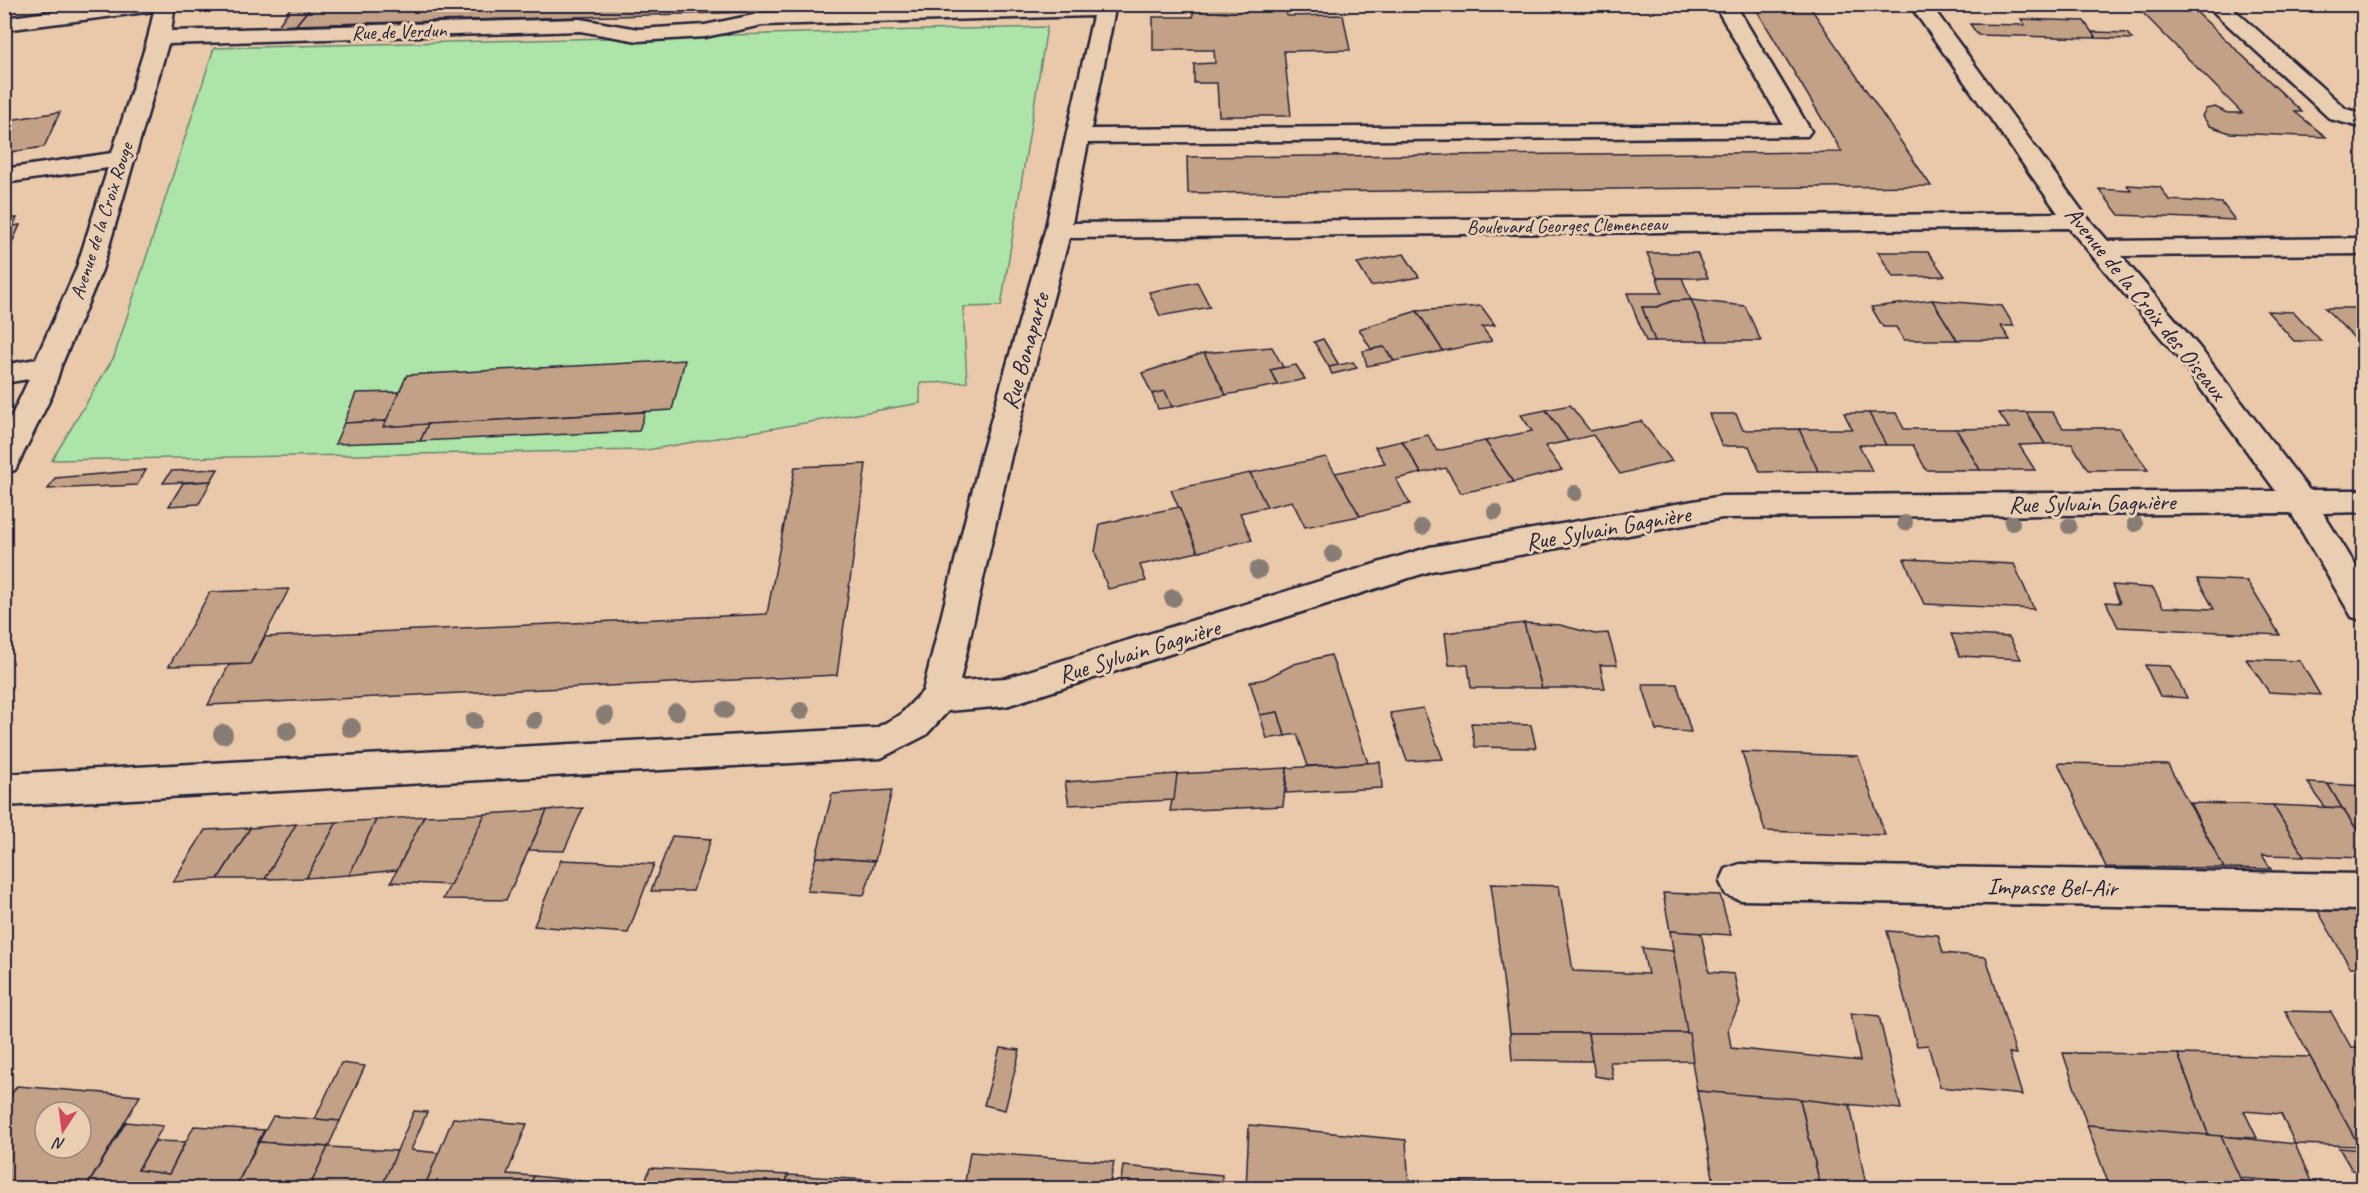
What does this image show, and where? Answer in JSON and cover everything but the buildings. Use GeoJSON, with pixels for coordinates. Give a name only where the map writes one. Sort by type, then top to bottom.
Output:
{"type":"FeatureCollection","features":[{"type":"Feature","properties":{"kind":"street"},"geometry":{"type":"LineString","coordinates":[[4,24],[158,4]]}},
{"type":"Feature","properties":{"kind":"street","name":"Avenue de la Croix Rouge"},"geometry":{"type":"LineString","coordinates":[[4,463],[38,395],[47,366],[89,270],[159,38],[165,4]]}},
{"type":"Feature","properties":{"kind":"street"},"geometry":{"type":"LineString","coordinates":[[1080,136],[1799,131],[1724,4]]}},
{"type":"Feature","properties":{"kind":"street","name":"Avenue de la Croix des Oiseaux"},"geometry":{"type":"LineString","coordinates":[[1919,4],[2076,220],[2196,362],[2247,427],[2299,501],[2364,608]]}},
{"type":"Feature","properties":{"kind":"street"},"geometry":{"type":"LineString","coordinates":[[2214,4],[2338,114],[2364,122]]}},
{"type":"Feature","properties":{"kind":"street","name":"Rue de Verdun"},"geometry":{"type":"LineString","coordinates":[[159,38],[580,26],[638,35],[705,32],[763,19],[1106,7]]}},
{"type":"Feature","properties":{"kind":"street","name":"Rue Bonaparte"},"geometry":{"type":"LineString","coordinates":[[939,697],[996,456],[1058,231],[1106,7]]}},
{"type":"Feature","properties":{"kind":"street"},"geometry":{"type":"LineString","coordinates":[[4,176],[122,159]]}},
{"type":"Feature","properties":{"kind":"street","name":"Boulevard Georges Clemenceau"},"geometry":{"type":"LineString","coordinates":[[1058,231],[2076,220]]}},
{"type":"Feature","properties":{"kind":"street"},"geometry":{"type":"LineString","coordinates":[[2100,249],[2364,246]]}},
{"type":"Feature","properties":{"kind":"street"},"geometry":{"type":"LineString","coordinates":[[4,374],[47,366]]}},
{"type":"Feature","properties":{"kind":"street","name":"Rue Sylvain Gagnière"},"geometry":{"type":"LineString","coordinates":[[939,697],[1005,693],[1430,559],[1722,507],[2364,501]]}},
{"type":"Feature","properties":{"kind":"street"},"geometry":{"type":"LineString","coordinates":[[4,790],[881,743],[913,725],[939,697]]}},
{"type":"Feature","properties":{"kind":"street","name":"Impasse Bel-Air"},"geometry":{"type":"LineString","coordinates":[[1740,882],[2364,892]]}},
{"type":"Feature","properties":{"kind":"green space"},"geometry":{"type":"Polygon","coordinates":[[[1047,27],[1001,306],[963,307],[967,382],[920,383],[920,403],[647,450],[52,460],[114,357],[214,48],[1047,27]]]}}]}
